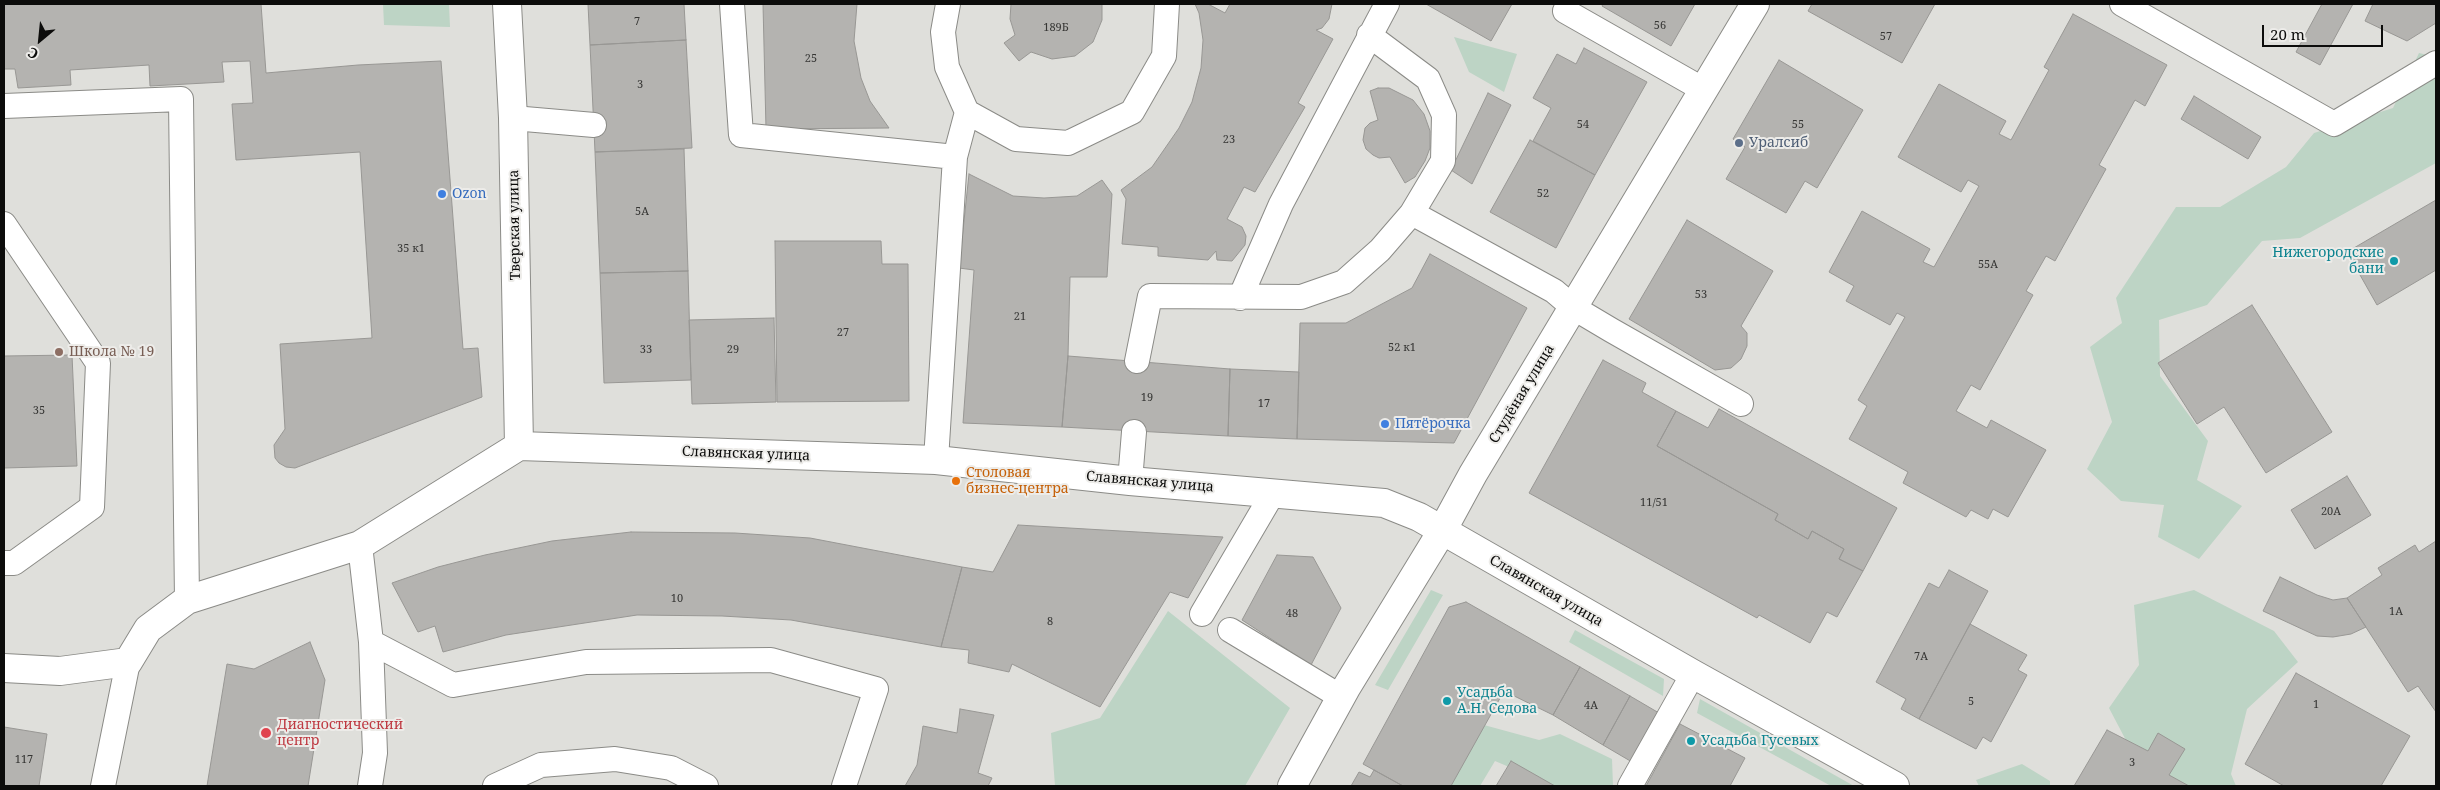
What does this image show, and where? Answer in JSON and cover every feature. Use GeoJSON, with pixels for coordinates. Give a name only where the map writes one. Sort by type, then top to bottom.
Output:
{"type":"FeatureCollection","features":[{"type":"Feature","properties":{"kind":"street","name":"Тверская улица"},"geometry":{"type":"LineString","coordinates":[[507,4],[513,118],[519,446]]}},
{"type":"Feature","properties":{"kind":"street","name":"Студёная улица"},"geometry":{"type":"LineString","coordinates":[[1292,786],[1341,697],[1442,531],[1474,474],[1755,4]]}},
{"type":"Feature","properties":{"kind":"street"},"geometry":{"type":"LineString","coordinates":[[4,668],[60,671],[128,662],[148,629],[187,600],[360,545],[519,446]]}},
{"type":"Feature","properties":{"kind":"street","name":"Славянская улица"},"geometry":{"type":"LineString","coordinates":[[519,446],[936,460],[1130,481],[1384,503],[1419,517],[1692,674],[1895,786]]}},
{"type":"Feature","properties":{"kind":"lane"},"geometry":{"type":"LineString","coordinates":[[732,4],[741,135],[954,158]]}},
{"type":"Feature","properties":{"kind":"lane"},"geometry":{"type":"LineString","coordinates":[[948,4],[943,32],[947,67],[967,112],[1016,139],[1068,143],[1132,112],[1164,56],[1167,4]]}},
{"type":"Feature","properties":{"kind":"lane"},"geometry":{"type":"LineString","coordinates":[[1240,298],[1281,204],[1387,4]]}},
{"type":"Feature","properties":{"kind":"lane"},"geometry":{"type":"LineString","coordinates":[[2122,4],[2334,124],[2436,63]]}},
{"type":"Feature","properties":{"kind":"lane"},"geometry":{"type":"LineString","coordinates":[[1565,11],[1704,90]]}},
{"type":"Feature","properties":{"kind":"lane"},"geometry":{"type":"LineString","coordinates":[[1137,361],[1150,296],[1301,297],[1344,282],[1380,250],[1412,213],[1443,161],[1444,115],[1428,79],[1369,35]]}},
{"type":"Feature","properties":{"kind":"lane"},"geometry":{"type":"LineString","coordinates":[[4,106],[181,99],[187,600]]}},
{"type":"Feature","properties":{"kind":"lane"},"geometry":{"type":"LineString","coordinates":[[936,460],[954,158],[967,112]]}},
{"type":"Feature","properties":{"kind":"lane"},"geometry":{"type":"LineString","coordinates":[[513,118],[594,125]]}},
{"type":"Feature","properties":{"kind":"lane"},"geometry":{"type":"LineString","coordinates":[[1412,213],[1554,291],[1574,308],[1741,404]]}},
{"type":"Feature","properties":{"kind":"lane"},"geometry":{"type":"LineString","coordinates":[[4,224],[98,363],[92,507],[14,563],[4,563]]}},
{"type":"Feature","properties":{"kind":"lane"},"geometry":{"type":"LineString","coordinates":[[1130,481],[1134,432]]}},
{"type":"Feature","properties":{"kind":"lane"},"geometry":{"type":"LineString","coordinates":[[1202,614],[1273,493]]}},
{"type":"Feature","properties":{"kind":"lane"},"geometry":{"type":"LineString","coordinates":[[360,545],[371,642],[375,753],[370,786]]}},
{"type":"Feature","properties":{"kind":"lane"},"geometry":{"type":"LineString","coordinates":[[1230,630],[1341,697]]}},
{"type":"Feature","properties":{"kind":"lane"},"geometry":{"type":"LineString","coordinates":[[371,642],[453,685],[586,662],[771,660],[876,689],[844,786]]}},
{"type":"Feature","properties":{"kind":"lane"},"geometry":{"type":"LineString","coordinates":[[103,786],[128,662]]}},
{"type":"Feature","properties":{"kind":"lane"},"geometry":{"type":"LineString","coordinates":[[1630,786],[1692,674]]}},
{"type":"Feature","properties":{"kind":"lane"},"geometry":{"type":"LineString","coordinates":[[496,786],[541,765],[616,759],[671,768],[706,786]]}},
{"type":"Feature","properties":{"kind":"green space"},"geometry":{"type":"Polygon","coordinates":[[[383,4],[449,4],[450,27],[384,25],[383,4]]]}},
{"type":"Feature","properties":{"kind":"green space"},"geometry":{"type":"Polygon","coordinates":[[[1454,37],[1517,54],[1504,92],[1469,72],[1454,37]]]}},
{"type":"Feature","properties":{"kind":"green space"},"geometry":{"type":"Polygon","coordinates":[[[2419,53],[2436,57],[2436,163],[2300,238],[2262,241],[2207,305],[2159,320],[2160,376],[2208,441],[2197,480],[2242,506],[2199,559],[2158,537],[2164,505],[2121,501],[2087,469],[2112,422],[2090,347],[2122,323],[2116,298],[2176,207],[2220,207],[2286,167],[2314,133],[2393,108],[2419,53]]]}},
{"type":"Feature","properties":{"kind":"green space"},"geometry":{"type":"Polygon","coordinates":[[[1431,590],[1443,595],[1388,690],[1375,685],[1431,590]]]}},
{"type":"Feature","properties":{"kind":"green space"},"geometry":{"type":"Polygon","coordinates":[[[2194,590],[2274,631],[2298,662],[2247,709],[2231,774],[2236,786],[2150,786],[2109,708],[2139,665],[2134,605],[2194,590]]]}},
{"type":"Feature","properties":{"kind":"green space"},"geometry":{"type":"Polygon","coordinates":[[[1168,611],[1290,708],[1245,786],[1055,786],[1051,733],[1100,718],[1168,611]]]}},
{"type":"Feature","properties":{"kind":"green space"},"geometry":{"type":"Polygon","coordinates":[[[1575,630],[1664,679],[1663,696],[1569,642],[1575,630]]]}},
{"type":"Feature","properties":{"kind":"green space"},"geometry":{"type":"Polygon","coordinates":[[[1700,699],[1854,786],[1831,786],[1697,713],[1700,699]]]}},
{"type":"Feature","properties":{"kind":"green space"},"geometry":{"type":"Polygon","coordinates":[[[1473,722],[1539,740],[1560,734],[1612,759],[1613,786],[1554,786],[1495,761],[1480,786],[1434,786],[1444,766],[1473,722]]]}},
{"type":"Feature","properties":{"kind":"green space"},"geometry":{"type":"Polygon","coordinates":[[[2022,764],[2050,781],[2050,786],[1979,786],[1976,780],[2022,764]]]}},
{"type":"Feature","properties":{"kind":"building"},"geometry":{"type":"Polygon","coordinates":[[[4,4],[261,4],[266,73],[358,65],[441,61],[463,349],[478,348],[482,397],[295,468],[286,467],[279,463],[275,458],[274,445],[285,429],[280,344],[372,338],[360,152],[236,160],[232,104],[253,103],[250,61],[222,62],[224,82],[150,86],[149,65],[70,70],[71,85],[18,88],[15,69],[4,69],[4,4]]]}},
{"type":"Feature","properties":{"kind":"building"},"geometry":{"type":"Polygon","coordinates":[[[588,4],[684,4],[686,40],[590,45],[588,4]]]}},
{"type":"Feature","properties":{"kind":"building"},"geometry":{"type":"Polygon","coordinates":[[[763,4],[857,4],[854,41],[861,78],[870,101],[889,128],[766,129],[763,4]]]}},
{"type":"Feature","properties":{"kind":"building"},"geometry":{"type":"Polygon","coordinates":[[[1011,4],[1102,4],[1102,20],[1093,42],[1075,56],[1052,59],[1031,52],[1019,61],[1004,43],[1015,35],[1010,19],[1011,4]]]}},
{"type":"Feature","properties":{"kind":"building"},"geometry":{"type":"Polygon","coordinates":[[[1195,4],[1208,4],[1225,13],[1230,4],[1332,4],[1329,19],[1322,28],[1316,30],[1333,39],[1298,103],[1305,107],[1255,192],[1244,187],[1227,219],[1242,227],[1246,236],[1245,245],[1232,261],[1217,260],[1216,251],[1208,260],[1158,256],[1158,247],[1122,244],[1126,199],[1121,190],[1152,167],[1179,128],[1192,102],[1201,68],[1203,40],[1199,13],[1195,4]]]}},
{"type":"Feature","properties":{"kind":"building"},"geometry":{"type":"Polygon","coordinates":[[[1426,4],[1512,4],[1491,41],[1426,4]]]}},
{"type":"Feature","properties":{"kind":"building"},"geometry":{"type":"Polygon","coordinates":[[[1603,4],[1695,4],[1671,46],[1602,6],[1603,4]]]}},
{"type":"Feature","properties":{"kind":"building"},"geometry":{"type":"Polygon","coordinates":[[[1812,4],[1935,4],[1902,63],[1808,11],[1812,4]]]}},
{"type":"Feature","properties":{"kind":"building"},"geometry":{"type":"Polygon","coordinates":[[[2322,4],[2353,4],[2320,65],[2296,52],[2322,4]]]}},
{"type":"Feature","properties":{"kind":"building"},"geometry":{"type":"Polygon","coordinates":[[[2373,4],[2436,4],[2436,23],[2407,41],[2365,21],[2373,4]]]}},
{"type":"Feature","properties":{"kind":"building"},"geometry":{"type":"Polygon","coordinates":[[[2073,14],[2167,65],[2145,106],[2135,100],[2099,165],[2106,169],[2055,261],[2046,256],[2026,291],[2033,295],[1980,390],[1971,385],[1956,411],[1987,428],[1991,420],[2046,450],[2008,517],[1993,509],[1988,519],[1971,510],[1966,517],[1903,483],[1908,472],[1849,439],[1867,406],[1858,400],[1905,317],[1897,313],[1890,325],[1846,301],[1854,286],[1829,272],[1862,211],[1930,249],[1923,262],[1934,267],[1979,186],[1968,180],[1961,192],[1898,157],[1939,84],[2006,121],[1999,134],[2011,140],[2049,70],[2044,67],[2073,14]]]}},
{"type":"Feature","properties":{"kind":"building"},"geometry":{"type":"Polygon","coordinates":[[[686,40],[692,148],[595,152],[590,45],[686,40]]]}},
{"type":"Feature","properties":{"kind":"building"},"geometry":{"type":"Polygon","coordinates":[[[1584,48],[1647,82],[1595,175],[1533,141],[1551,108],[1533,98],[1557,54],[1576,64],[1584,48]]]}},
{"type":"Feature","properties":{"kind":"building"},"geometry":{"type":"Polygon","coordinates":[[[1779,60],[1863,110],[1817,188],[1805,181],[1786,213],[1726,179],[1745,147],[1733,139],[1779,60]]]}},
{"type":"Feature","properties":{"kind":"building"},"geometry":{"type":"Polygon","coordinates":[[[1378,88],[1389,88],[1413,100],[1424,114],[1430,131],[1430,148],[1425,161],[1415,177],[1405,183],[1390,157],[1379,158],[1373,155],[1366,149],[1363,140],[1365,128],[1370,123],[1378,120],[1370,91],[1378,88]]]}},
{"type":"Feature","properties":{"kind":"building"},"geometry":{"type":"Polygon","coordinates":[[[1488,93],[1511,105],[1472,184],[1451,170],[1488,93]]]}},
{"type":"Feature","properties":{"kind":"building"},"geometry":{"type":"Polygon","coordinates":[[[2194,96],[2261,137],[2248,159],[2181,119],[2194,96]]]}},
{"type":"Feature","properties":{"kind":"building"},"geometry":{"type":"Polygon","coordinates":[[[1530,140],[1595,175],[1556,248],[1490,212],[1530,140]]]}},
{"type":"Feature","properties":{"kind":"building"},"geometry":{"type":"Polygon","coordinates":[[[684,149],[688,271],[600,273],[595,152],[684,149]]]}},
{"type":"Feature","properties":{"kind":"building"},"geometry":{"type":"Polygon","coordinates":[[[969,174],[1013,196],[1044,198],[1077,196],[1102,180],[1112,194],[1107,277],[1070,277],[1068,356],[1062,427],[963,423],[974,270],[959,268],[969,174]]]}},
{"type":"Feature","properties":{"kind":"building","name":"Нижегородские бани"},"geometry":{"type":"Polygon","coordinates":[[[2436,200],[2436,270],[2377,305],[2347,252],[2436,200]]]}},
{"type":"Feature","properties":{"kind":"building"},"geometry":{"type":"Polygon","coordinates":[[[1687,220],[1773,271],[1741,326],[1747,333],[1747,346],[1741,359],[1731,368],[1715,370],[1629,319],[1687,220]]]}},
{"type":"Feature","properties":{"kind":"building"},"geometry":{"type":"Polygon","coordinates":[[[775,241],[881,241],[882,264],[908,264],[909,401],[777,402],[775,241]]]}},
{"type":"Feature","properties":{"kind":"building"},"geometry":{"type":"Polygon","coordinates":[[[1430,254],[1527,308],[1454,443],[1297,439],[1300,323],[1346,323],[1412,288],[1430,254]]]}},
{"type":"Feature","properties":{"kind":"building"},"geometry":{"type":"Polygon","coordinates":[[[688,271],[691,380],[604,383],[600,273],[688,271]]]}},
{"type":"Feature","properties":{"kind":"building"},"geometry":{"type":"Polygon","coordinates":[[[2252,305],[2332,432],[2266,473],[2224,407],[2197,424],[2158,363],[2252,305]]]}},
{"type":"Feature","properties":{"kind":"building"},"geometry":{"type":"Polygon","coordinates":[[[774,318],[776,402],[692,404],[689,320],[774,318]]]}},
{"type":"Feature","properties":{"kind":"building"},"geometry":{"type":"Polygon","coordinates":[[[72,355],[77,466],[4,468],[4,356],[72,355]]]}},
{"type":"Feature","properties":{"kind":"building"},"geometry":{"type":"Polygon","coordinates":[[[1068,356],[1230,369],[1228,436],[1062,427],[1068,356]]]}},
{"type":"Feature","properties":{"kind":"building"},"geometry":{"type":"Polygon","coordinates":[[[1603,360],[1646,383],[1642,392],[1676,411],[1657,446],[1778,514],[1775,520],[1808,539],[1812,531],[1844,549],[1839,559],[1863,571],[1837,617],[1827,612],[1810,643],[1759,615],[1757,618],[1529,493],[1603,360]]]}},
{"type":"Feature","properties":{"kind":"building"},"geometry":{"type":"Polygon","coordinates":[[[1230,369],[1299,372],[1297,439],[1228,436],[1230,369]]]}},
{"type":"Feature","properties":{"kind":"building"},"geometry":{"type":"Polygon","coordinates":[[[1719,409],[1897,508],[1863,571],[1839,559],[1844,549],[1812,531],[1808,539],[1775,520],[1778,514],[1657,446],[1676,411],[1708,428],[1719,409]]]}},
{"type":"Feature","properties":{"kind":"building"},"geometry":{"type":"Polygon","coordinates":[[[2347,476],[2371,515],[2315,549],[2291,510],[2347,476]]]}},
{"type":"Feature","properties":{"kind":"building"},"geometry":{"type":"Polygon","coordinates":[[[1018,525],[1223,537],[1188,598],[1170,592],[1100,707],[1012,664],[1009,672],[968,663],[969,650],[941,647],[962,567],[993,572],[1018,525]]]}},
{"type":"Feature","properties":{"kind":"building"},"geometry":{"type":"Polygon","coordinates":[[[631,532],[735,533],[810,538],[962,567],[941,647],[791,620],[722,616],[637,615],[506,635],[443,652],[435,626],[418,632],[392,583],[438,567],[485,555],[552,541],[631,532]]]}},
{"type":"Feature","properties":{"kind":"building"},"geometry":{"type":"Polygon","coordinates":[[[2436,541],[2436,712],[2418,686],[2408,692],[2347,598],[2382,575],[2378,568],[2415,545],[2419,552],[2436,541]]]}},
{"type":"Feature","properties":{"kind":"building"},"geometry":{"type":"Polygon","coordinates":[[[1277,555],[1313,557],[1341,608],[1311,665],[1242,620],[1277,555]]]}},
{"type":"Feature","properties":{"kind":"building"},"geometry":{"type":"Polygon","coordinates":[[[1949,570],[1988,591],[1919,719],[1901,709],[1906,699],[1876,682],[1929,583],[1939,588],[1949,570]]]}},
{"type":"Feature","properties":{"kind":"building"},"geometry":{"type":"Polygon","coordinates":[[[2280,577],[2317,595],[2333,600],[2347,598],[2366,627],[2351,634],[2333,637],[2317,636],[2263,611],[2280,577]]]}},
{"type":"Feature","properties":{"kind":"building","name":"Усадьба А.Н. Седова"},"geometry":{"type":"Polygon","coordinates":[[[1466,602],[1580,667],[1553,715],[1504,691],[1451,786],[1403,786],[1363,764],[1449,607],[1466,602]]]}},
{"type":"Feature","properties":{"kind":"building"},"geometry":{"type":"Polygon","coordinates":[[[1970,624],[2027,655],[2018,670],[2027,675],[1991,742],[1983,737],[1976,749],[1919,719],[1970,624]]]}},
{"type":"Feature","properties":{"kind":"building","name":"Диагностический центр"},"geometry":{"type":"Polygon","coordinates":[[[310,642],[325,680],[308,786],[207,786],[227,664],[254,669],[310,642]]]}},
{"type":"Feature","properties":{"kind":"building"},"geometry":{"type":"Polygon","coordinates":[[[1580,667],[1630,696],[1603,745],[1553,715],[1580,667]]]}},
{"type":"Feature","properties":{"kind":"building"},"geometry":{"type":"Polygon","coordinates":[[[2296,673],[2410,736],[2381,786],[2284,786],[2245,764],[2296,673]]]}},
{"type":"Feature","properties":{"kind":"building"},"geometry":{"type":"Polygon","coordinates":[[[1630,696],[1659,713],[1632,762],[1603,745],[1630,696]]]}},
{"type":"Feature","properties":{"kind":"building"},"geometry":{"type":"Polygon","coordinates":[[[960,709],[994,715],[978,773],[992,778],[988,786],[905,786],[917,765],[923,726],[957,733],[960,709]]]}},
{"type":"Feature","properties":{"kind":"building","name":"Усадьба Гусевых"},"geometry":{"type":"Polygon","coordinates":[[[1680,724],[1745,758],[1730,786],[1646,786],[1680,724]]]}},
{"type":"Feature","properties":{"kind":"building"},"geometry":{"type":"Polygon","coordinates":[[[4,727],[47,734],[39,786],[4,786],[4,727]]]}},
{"type":"Feature","properties":{"kind":"building"},"geometry":{"type":"Polygon","coordinates":[[[2107,730],[2148,751],[2158,733],[2185,749],[2169,775],[2189,786],[2074,786],[2107,730]]]}},
{"type":"Feature","properties":{"kind":"building"},"geometry":{"type":"Polygon","coordinates":[[[1511,761],[1555,786],[1496,786],[1511,761]]]}},
{"type":"Feature","properties":{"kind":"building"},"geometry":{"type":"Polygon","coordinates":[[[1374,770],[1403,786],[1351,786],[1359,772],[1370,777],[1374,770]]]}},
{"type":"Feature","properties":{"kind":"place","name":"Уралсиб"},"geometry":{"type":"Point","coordinates":[1739,143]}},
{"type":"Feature","properties":{"kind":"place","name":"Ozon"},"geometry":{"type":"Point","coordinates":[442,194]}},
{"type":"Feature","properties":{"kind":"place","name":"Нижегородские бани"},"geometry":{"type":"Point","coordinates":[2394,261]}},
{"type":"Feature","properties":{"kind":"place","name":"Школа № 19"},"geometry":{"type":"Point","coordinates":[59,352]}},
{"type":"Feature","properties":{"kind":"place","name":"Пятёрочка"},"geometry":{"type":"Point","coordinates":[1385,424]}},
{"type":"Feature","properties":{"kind":"place","name":"Столовая бизнес-центра"},"geometry":{"type":"Point","coordinates":[956,481]}},
{"type":"Feature","properties":{"kind":"place","name":"Усадьба А.Н. Седова"},"geometry":{"type":"Point","coordinates":[1447,701]}},
{"type":"Feature","properties":{"kind":"place","name":"Диагностический центр"},"geometry":{"type":"Point","coordinates":[266,733]}},
{"type":"Feature","properties":{"kind":"place","name":"Усадьба Гусевых"},"geometry":{"type":"Point","coordinates":[1691,741]}}]}
